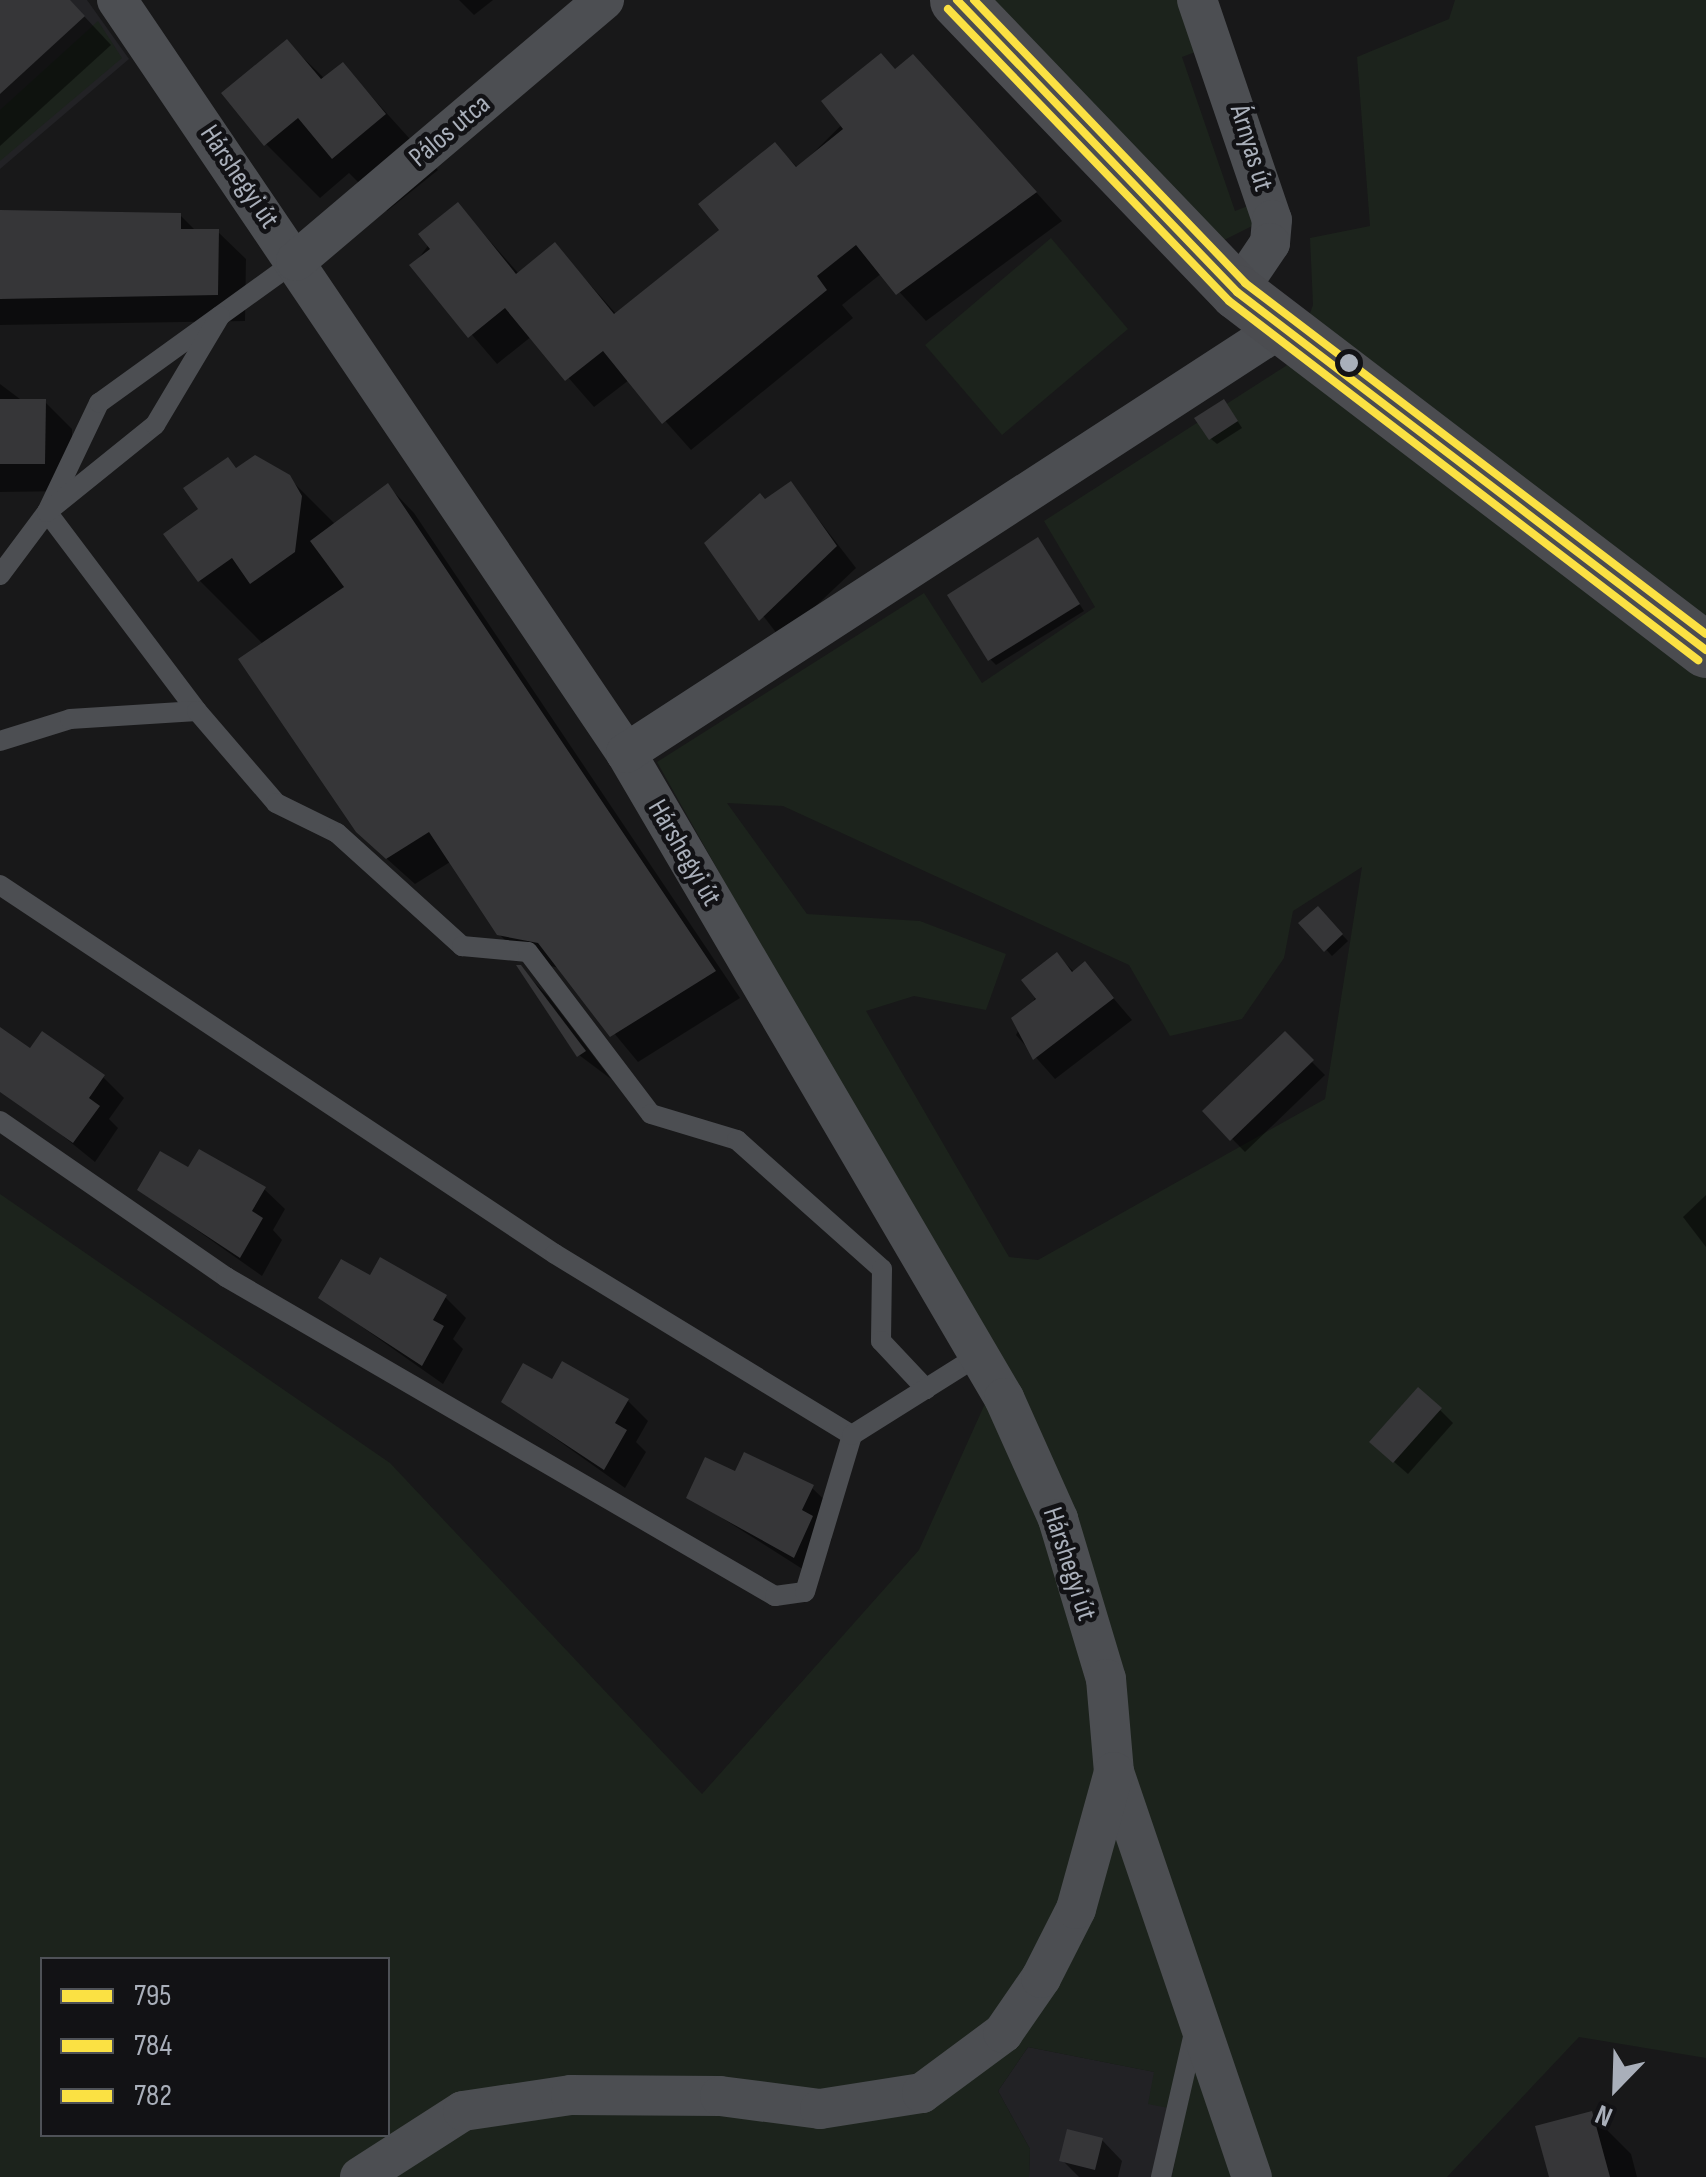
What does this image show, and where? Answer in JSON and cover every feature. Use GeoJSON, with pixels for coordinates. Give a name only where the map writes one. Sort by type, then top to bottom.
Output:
{"type":"FeatureCollection","features":[{"type":"Feature","properties":{"kind":"main road"},"geometry":{"type":"LineString","coordinates":[[957,0],[1237,292],[1706,650]]}},
{"type":"Feature","properties":{"kind":"street","name":"Hárshegyi út"},"geometry":{"type":"LineString","coordinates":[[117,0],[626,753],[978,1356],[1058,1519],[1106,1679],[1114,1772],[1196,2024],[1252,2177]]}},
{"type":"Feature","properties":{"kind":"street","name":"Pálos utca"},"geometry":{"type":"LineString","coordinates":[[296,261],[604,0]]}},
{"type":"Feature","properties":{"kind":"street","name":"Árnyas út"},"geometry":{"type":"LineString","coordinates":[[1197,0],[1272,220],[1270,243],[1237,292]]}},
{"type":"Feature","properties":{"kind":"street"},"geometry":{"type":"LineString","coordinates":[[626,753],[1282,328]]}},
{"type":"Feature","properties":{"kind":"street","name":"Hárshegyi út"},"geometry":{"type":"LineString","coordinates":[[360,2177],[462,2111],[571,2094],[720,2096],[820,2109],[922,2092],[1003,2032],[1041,1978],[1076,1909],[1114,1772]]}},
{"type":"Feature","properties":{"kind":"lane"},"geometry":{"type":"LineString","coordinates":[[0,575],[47,512],[100,403],[296,261]]}},
{"type":"Feature","properties":{"kind":"lane"},"geometry":{"type":"LineString","coordinates":[[47,512],[155,425],[220,316]]}},
{"type":"Feature","properties":{"kind":"lane"},"geometry":{"type":"LineString","coordinates":[[47,512],[197,711],[276,803],[338,833],[462,946],[528,952],[652,1114],[737,1140],[882,1269],[881,1341],[926,1389]]}},
{"type":"Feature","properties":{"kind":"lane"},"geometry":{"type":"LineString","coordinates":[[0,741],[70,719],[197,711]]}},
{"type":"Feature","properties":{"kind":"lane"},"geometry":{"type":"LineString","coordinates":[[0,885],[556,1254],[852,1435]]}},
{"type":"Feature","properties":{"kind":"lane"},"geometry":{"type":"LineString","coordinates":[[0,1121],[226,1277],[776,1596],[805,1592],[852,1435],[978,1356]]}},
{"type":"Feature","properties":{"kind":"lane"},"geometry":{"type":"LineString","coordinates":[[1161,2177],[1196,2024]]}},
{"type":"Feature","properties":{"kind":"shaded area"},"geometry":{"type":"Polygon","coordinates":[[[0,0],[87,0],[129,59],[0,169],[0,0]]]}},
{"type":"Feature","properties":{"kind":"shaded area"},"geometry":{"type":"Polygon","coordinates":[[[982,0],[1178,0],[1198,51],[1182,57],[1235,211],[1248,206],[1254,225],[1216,244],[982,0]]]}},
{"type":"Feature","properties":{"kind":"shaded area"},"geometry":{"type":"Polygon","coordinates":[[[1455,0],[1706,0],[1706,2058],[1579,2037],[1447,2177],[1172,2177],[1184,2111],[1148,2104],[1154,2072],[1028,2047],[998,2091],[1030,2149],[1029,2177],[0,2177],[0,1194],[390,1463],[702,1794],[919,1550],[988,1397],[1006,1382],[657,762],[924,593],[982,683],[1095,607],[1044,521],[1292,362],[1313,305],[1310,238],[1370,226],[1357,57],[1449,19],[1455,0]],[[727,803],[807,914],[920,921],[1006,954],[986,1010],[914,996],[866,1011],[1009,1257],[1038,1260],[1325,1099],[1362,867],[1293,911],[1284,958],[1242,1019],[1170,1036],[1129,965],[783,806],[727,803]]]}},
{"type":"Feature","properties":{"kind":"shaded area"},"geometry":{"type":"Polygon","coordinates":[[[98,21],[122,58],[0,161],[0,110],[98,21]]]}},
{"type":"Feature","properties":{"kind":"shaded area"},"geometry":{"type":"Polygon","coordinates":[[[1051,238],[1128,329],[1002,435],[925,345],[1051,238]]]}},
{"type":"Feature","properties":{"kind":"shaded area"},"geometry":{"type":"Polygon","coordinates":[[[1028,2047],[1155,2072],[1184,2110],[1172,2177],[1029,2177],[1030,2149],[998,2091],[1028,2047]]]}},
{"type":"Feature","properties":{"kind":"building"},"geometry":{"type":"Polygon","coordinates":[[[0,0],[70,0],[85,16],[0,94],[0,0]]]}},
{"type":"Feature","properties":{"kind":"building"},"geometry":{"type":"Polygon","coordinates":[[[287,39],[321,79],[343,62],[386,114],[332,159],[298,118],[264,146],[221,93],[287,39]]]}},
{"type":"Feature","properties":{"kind":"building"},"geometry":{"type":"Polygon","coordinates":[[[881,53],[895,69],[913,54],[1037,192],[896,295],[856,245],[817,276],[827,290],[662,424],[603,351],[565,381],[505,308],[468,338],[409,265],[430,249],[418,234],[458,202],[516,274],[555,242],[614,314],[719,230],[698,204],[775,142],[796,167],[843,129],[821,101],[881,53]]]}},
{"type":"Feature","properties":{"kind":"building"},"geometry":{"type":"Polygon","coordinates":[[[0,210],[181,213],[181,229],[219,229],[218,295],[0,299],[0,210]]]}},
{"type":"Feature","properties":{"kind":"building"},"geometry":{"type":"Polygon","coordinates":[[[0,399],[46,399],[45,464],[0,464],[0,399]]]}},
{"type":"Feature","properties":{"kind":"building"},"geometry":{"type":"Polygon","coordinates":[[[1224,399],[1238,421],[1209,440],[1194,418],[1224,399]]]}},
{"type":"Feature","properties":{"kind":"building"},"geometry":{"type":"Polygon","coordinates":[[[255,455],[290,475],[302,496],[295,552],[250,584],[232,558],[198,582],[163,534],[198,509],[183,488],[228,457],[236,468],[255,455]]]}},
{"type":"Feature","properties":{"kind":"building"},"geometry":{"type":"Polygon","coordinates":[[[791,481],[837,546],[759,621],[704,543],[760,493],[765,499],[791,481]]]}},
{"type":"Feature","properties":{"kind":"building"},"geometry":{"type":"Polygon","coordinates":[[[388,483],[716,971],[610,1037],[538,943],[497,935],[429,832],[386,859],[356,832],[238,659],[344,587],[310,541],[388,483]]]}},
{"type":"Feature","properties":{"kind":"building"},"geometry":{"type":"Polygon","coordinates":[[[1038,537],[1080,604],[988,661],[947,595],[1038,537]]]}},
{"type":"Feature","properties":{"kind":"building"},"geometry":{"type":"Polygon","coordinates":[[[1318,906],[1343,934],[1324,952],[1298,923],[1318,906]]]}},
{"type":"Feature","properties":{"kind":"building"},"geometry":{"type":"Polygon","coordinates":[[[1057,952],[1072,972],[1085,961],[1114,998],[1033,1060],[1011,1018],[1036,999],[1021,980],[1057,952]]]}},
{"type":"Feature","properties":{"kind":"building"},"geometry":{"type":"Polygon","coordinates":[[[516,965],[521,965],[586,1051],[577,1057],[516,965]]]}},
{"type":"Feature","properties":{"kind":"building"},"geometry":{"type":"Polygon","coordinates":[[[0,1027],[30,1048],[42,1031],[105,1075],[89,1098],[100,1106],[73,1143],[0,1092],[0,1027]]]}},
{"type":"Feature","properties":{"kind":"building"},"geometry":{"type":"Polygon","coordinates":[[[1285,1031],[1314,1060],[1230,1141],[1202,1111],[1285,1031]]]}},
{"type":"Feature","properties":{"kind":"building"},"geometry":{"type":"Polygon","coordinates":[[[199,1149],[266,1187],[252,1211],[263,1218],[240,1258],[137,1190],[160,1151],[188,1167],[199,1149]]]}},
{"type":"Feature","properties":{"kind":"building"},"geometry":{"type":"Polygon","coordinates":[[[380,1257],[447,1295],[433,1320],[444,1326],[422,1366],[318,1298],[341,1259],[370,1275],[380,1257]]]}},
{"type":"Feature","properties":{"kind":"building"},"geometry":{"type":"Polygon","coordinates":[[[562,1361],[629,1399],[615,1423],[627,1430],[604,1470],[501,1402],[523,1363],[552,1379],[562,1361]]]}},
{"type":"Feature","properties":{"kind":"building"},"geometry":{"type":"Polygon","coordinates":[[[1418,1387],[1442,1408],[1393,1463],[1369,1442],[1418,1387]]]}},
{"type":"Feature","properties":{"kind":"building"},"geometry":{"type":"Polygon","coordinates":[[[744,1452],[814,1485],[802,1510],[813,1516],[794,1558],[686,1498],[705,1457],[735,1471],[744,1452]]]}},
{"type":"Feature","properties":{"kind":"building"},"geometry":{"type":"Polygon","coordinates":[[[1592,2111],[1610,2177],[1549,2177],[1535,2126],[1592,2111]]]}},
{"type":"Feature","properties":{"kind":"building"},"geometry":{"type":"Polygon","coordinates":[[[1067,2129],[1103,2138],[1095,2170],[1059,2161],[1067,2129]]]}},
{"type":"Feature","properties":{"kind":"transit line","name":"795"},"geometry":{"type":"LineString","coordinates":[[957,0],[1237,292],[1706,650]]}},
{"type":"Feature","properties":{"kind":"transit line","name":"782"},"geometry":{"type":"LineString","coordinates":[[974,0],[1245,283],[1706,634]]}},
{"type":"Feature","properties":{"kind":"transit line","name":"784"},"geometry":{"type":"LineString","coordinates":[[948,9],[1229,301],[1698,660]]}}]}
